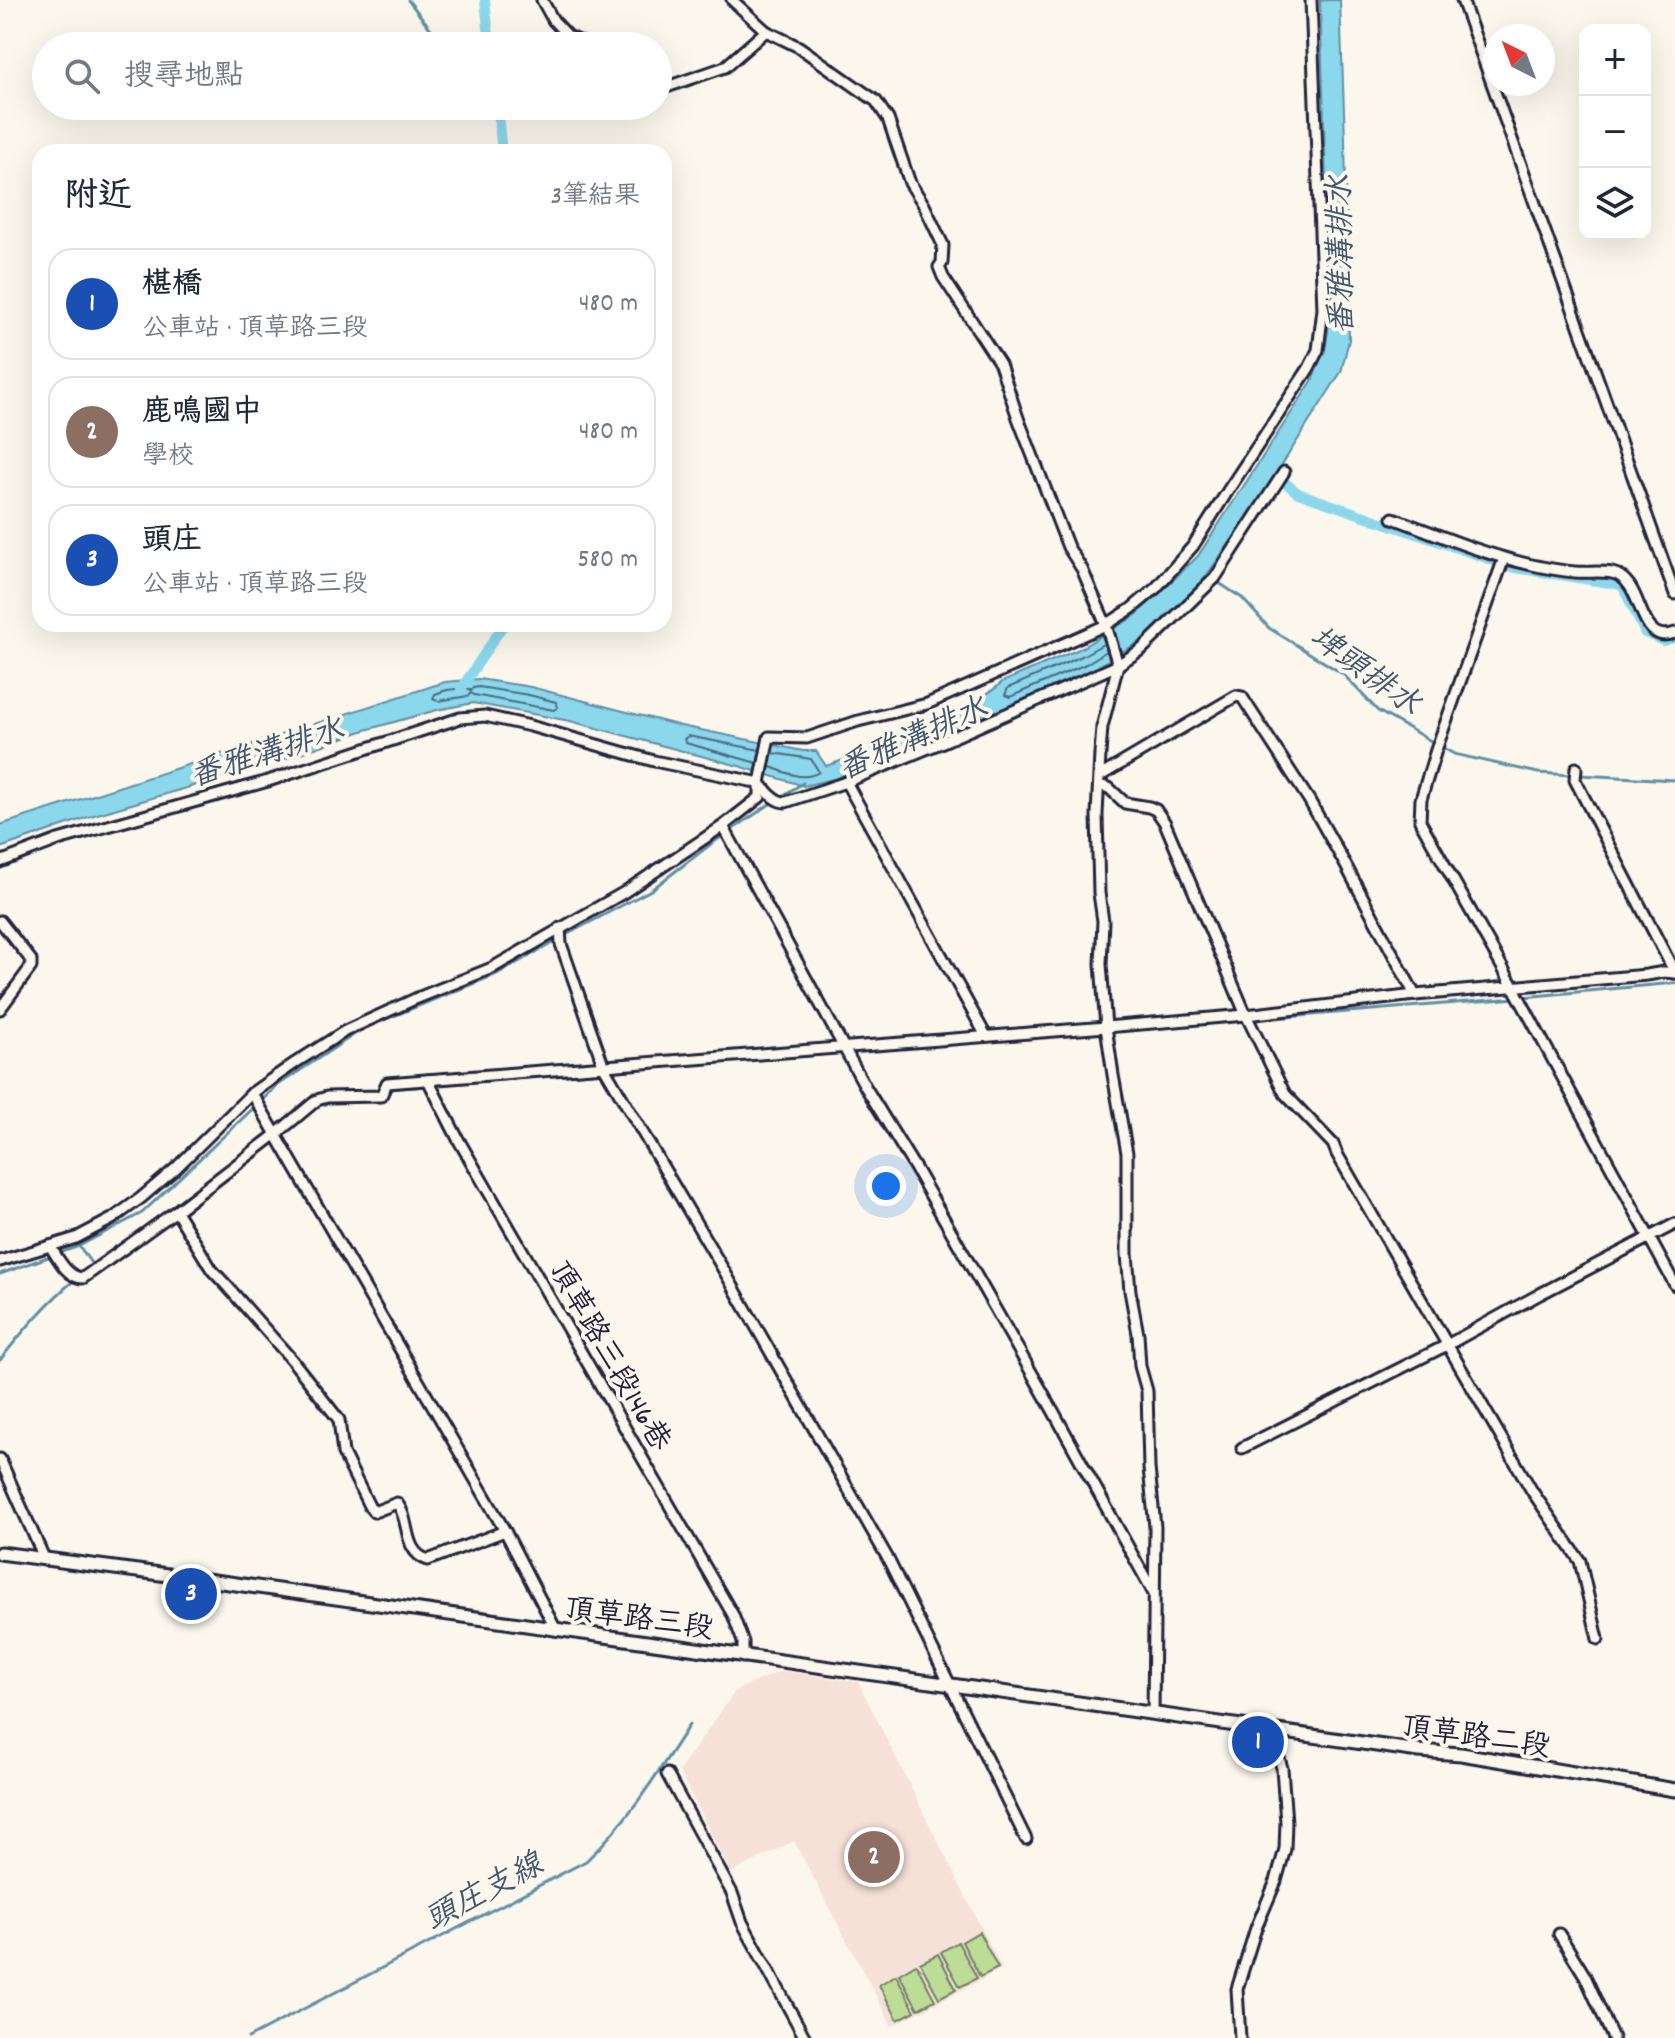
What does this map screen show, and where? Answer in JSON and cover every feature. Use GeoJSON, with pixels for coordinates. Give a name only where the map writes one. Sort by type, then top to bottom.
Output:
{"type":"FeatureCollection","features":[{"type":"Feature","properties":{"kind":"street"},"geometry":{"type":"LineString","coordinates":[[542,0],[564,32]]}},
{"type":"Feature","properties":{"kind":"street"},"geometry":{"type":"LineString","coordinates":[[732,0],[766,31],[799,47],[876,101],[888,119],[910,183],[943,245],[939,267],[943,277],[1000,364],[1062,532],[1106,625],[1118,665],[1102,727],[1097,815],[1103,921],[1101,964],[1106,1027],[1127,1153],[1130,1291],[1140,1366],[1147,1391],[1149,1468],[1155,1527],[1153,1714]]}},
{"type":"Feature","properties":{"kind":"street"},"geometry":{"type":"LineString","coordinates":[[0,1261],[76,1238],[112,1219],[175,1169],[252,1093],[345,1031],[492,968],[560,935],[623,893],[726,832],[760,797],[769,737],[807,738],[858,721],[927,704],[1106,625],[1156,588],[1193,546],[1318,350],[1323,309],[1311,0]]}},
{"type":"Feature","properties":{"kind":"street"},"geometry":{"type":"LineString","coordinates":[[1462,0],[1675,594]]}},
{"type":"Feature","properties":{"kind":"street"},"geometry":{"type":"LineString","coordinates":[[672,85],[725,67],[766,31]]}},
{"type":"Feature","properties":{"kind":"street"},"geometry":{"type":"LineString","coordinates":[[0,862],[58,840],[268,781],[460,718],[485,716],[654,761],[760,783],[776,799],[786,802],[846,782],[1118,665],[1142,649],[1215,578],[1284,472]]}},
{"type":"Feature","properties":{"kind":"street"},"geometry":{"type":"LineString","coordinates":[[1393,518],[1502,562],[1571,572],[1613,573],[1631,587],[1649,628],[1659,635],[1675,633]]}},
{"type":"Feature","properties":{"kind":"street"},"geometry":{"type":"LineString","coordinates":[[1502,562],[1437,746],[1421,799],[1420,821],[1675,1285]]}},
{"type":"Feature","properties":{"kind":"street"},"geometry":{"type":"LineString","coordinates":[[1099,781],[1236,696],[1242,697],[1309,800],[1415,995]]}},
{"type":"Feature","properties":{"kind":"street"},"geometry":{"type":"LineString","coordinates":[[1576,768],[1575,780],[1675,973]]}},
{"type":"Feature","properties":{"kind":"street"},"geometry":{"type":"LineString","coordinates":[[1099,781],[1125,803],[1156,810],[1165,823],[1246,1015],[1285,1094],[1333,1144],[1532,1491],[1580,1561],[1598,1639]]}},
{"type":"Feature","properties":{"kind":"street"},"geometry":{"type":"LineString","coordinates":[[846,782],[986,1036]]}},
{"type":"Feature","properties":{"kind":"street"},"geometry":{"type":"LineString","coordinates":[[726,832],[843,1047],[1051,1407],[1154,1595]]}},
{"type":"Feature","properties":{"kind":"street"},"geometry":{"type":"LineString","coordinates":[[0,921],[31,960],[31,967],[0,1009]]}},
{"type":"Feature","properties":{"kind":"street"},"geometry":{"type":"LineString","coordinates":[[560,935],[604,1067],[873,1531],[1026,1839]]}},
{"type":"Feature","properties":{"kind":"street"},"geometry":{"type":"LineString","coordinates":[[50,1246],[67,1272],[76,1278],[83,1278],[176,1211],[317,1100],[381,1096],[387,1083],[1106,1027],[1246,1015],[1415,995],[1675,973]]}},
{"type":"Feature","properties":{"kind":"street","name":"頂草路三段146巷"},"geometry":{"type":"LineString","coordinates":[[428,1080],[458,1139],[733,1615],[743,1642],[743,1657]]}},
{"type":"Feature","properties":{"kind":"street"},"geometry":{"type":"LineString","coordinates":[[252,1093],[505,1531],[556,1630]]}},
{"type":"Feature","properties":{"kind":"street"},"geometry":{"type":"LineString","coordinates":[[176,1211],[217,1277],[292,1360],[339,1420],[343,1453],[369,1506],[374,1512],[397,1503],[402,1509],[405,1527],[416,1554],[428,1560],[505,1531]]}},
{"type":"Feature","properties":{"kind":"street"},"geometry":{"type":"LineString","coordinates":[[1242,1448],[1447,1345],[1675,1224]]}},
{"type":"Feature","properties":{"kind":"street"},"geometry":{"type":"LineString","coordinates":[[0,1459],[45,1560]]}},
{"type":"Feature","properties":{"kind":"street","name":"頂草路三段"},"geometry":{"type":"LineString","coordinates":[[0,1553],[1271,1730]]}},
{"type":"Feature","properties":{"kind":"street"},"geometry":{"type":"LineString","coordinates":[[1240,2038],[1237,1989],[1285,1849],[1282,1768],[1271,1730]]}},
{"type":"Feature","properties":{"kind":"street","name":"頂草路二段"},"geometry":{"type":"LineString","coordinates":[[1271,1730],[1461,1754],[1675,1790]]}},
{"type":"Feature","properties":{"kind":"street"},"geometry":{"type":"LineString","coordinates":[[667,1774],[732,1893],[742,1922],[805,2038]]}},
{"type":"Feature","properties":{"kind":"street"},"geometry":{"type":"LineString","coordinates":[[1559,1934],[1585,1976],[1613,2038]]}},
{"type":"Feature","properties":{"kind":"shaded area"},"geometry":{"type":"Polygon","coordinates":[[[781,1671],[858,1682],[1002,1969],[892,2026],[794,1841],[731,1873],[679,1771],[736,1690],[781,1671]]]}},
{"type":"Feature","properties":{"kind":"green space"},"geometry":{"type":"Polygon","coordinates":[[[979,1932],[998,1968],[980,1977],[962,1942],[979,1932]]]}},
{"type":"Feature","properties":{"kind":"green space"},"geometry":{"type":"Polygon","coordinates":[[[958,1942],[977,1978],[960,1987],[941,1952],[958,1942]]]}},
{"type":"Feature","properties":{"kind":"green space"},"geometry":{"type":"Polygon","coordinates":[[[938,1954],[956,1989],[939,1998],[920,1963],[938,1954]]]}},
{"type":"Feature","properties":{"kind":"green space"},"geometry":{"type":"Polygon","coordinates":[[[916,1964],[935,2000],[918,2009],[899,1974],[916,1964]]]}},
{"type":"Feature","properties":{"kind":"green space"},"geometry":{"type":"Polygon","coordinates":[[[896,1975],[915,2011],[898,2020],[879,1985],[896,1975]]]}},
{"type":"Feature","properties":{"kind":"water","name":"番雅溝排水"},"geometry":{"type":"Polygon","coordinates":[[[1320,0],[1340,0],[1349,340],[1341,372],[1251,513],[1201,583],[1147,637],[1090,671],[918,746],[837,778],[804,786],[570,721],[473,703],[362,731],[285,759],[94,815],[0,848],[0,825],[445,682],[479,679],[531,687],[681,726],[816,751],[826,766],[922,729],[990,692],[1002,682],[1079,649],[1135,616],[1198,556],[1312,381],[1326,345],[1333,293],[1320,0]]]}},
{"type":"Feature","properties":{"kind":"waterway"},"geometry":{"type":"LineString","coordinates":[[408,0],[433,32]]}},
{"type":"Feature","properties":{"kind":"waterway"},"geometry":{"type":"LineString","coordinates":[[485,0],[488,32]]}},
{"type":"Feature","properties":{"kind":"waterway"},"geometry":{"type":"LineString","coordinates":[[499,120],[501,144]]}},
{"type":"Feature","properties":{"kind":"waterway"},"geometry":{"type":"LineString","coordinates":[[1269,470],[1298,493],[1515,568],[1622,585],[1645,633],[1663,641],[1675,638]]}},
{"type":"Feature","properties":{"kind":"waterway","name":"埤頭排水"},"geometry":{"type":"LineString","coordinates":[[1216,581],[1242,598],[1269,628],[1343,674],[1378,711],[1454,754],[1538,773],[1571,775]]}},
{"type":"Feature","properties":{"kind":"waterway"},"geometry":{"type":"LineString","coordinates":[[461,689],[499,632]]}},
{"type":"Feature","properties":{"kind":"waterway","name":"埤頭排水"},"geometry":{"type":"LineString","coordinates":[[1579,775],[1675,780]]}},
{"type":"Feature","properties":{"kind":"waterway"},"geometry":{"type":"LineString","coordinates":[[779,798],[803,783]]}},
{"type":"Feature","properties":{"kind":"waterway"},"geometry":{"type":"LineString","coordinates":[[564,936],[651,890],[773,802]]}},
{"type":"Feature","properties":{"kind":"waterway"},"geometry":{"type":"LineString","coordinates":[[0,1274],[79,1246],[142,1213],[278,1085],[364,1028],[497,974],[558,940]]}},
{"type":"Feature","properties":{"kind":"waterway"},"geometry":{"type":"LineString","coordinates":[[1523,997],[1675,983]]}},
{"type":"Feature","properties":{"kind":"waterway"},"geometry":{"type":"LineString","coordinates":[[1252,1020],[1516,998]]}},
{"type":"Feature","properties":{"kind":"waterway"},"geometry":{"type":"LineString","coordinates":[[850,1052],[1245,1020]]}},
{"type":"Feature","properties":{"kind":"waterway"},"geometry":{"type":"LineString","coordinates":[[610,1071],[842,1053]]}},
{"type":"Feature","properties":{"kind":"waterway"},"geometry":{"type":"LineString","coordinates":[[435,1085],[603,1072]]}},
{"type":"Feature","properties":{"kind":"waterway"},"geometry":{"type":"LineString","coordinates":[[387,1089],[427,1086]]}},
{"type":"Feature","properties":{"kind":"waterway"},"geometry":{"type":"LineString","coordinates":[[351,1092],[380,1090]]}},
{"type":"Feature","properties":{"kind":"waterway"},"geometry":{"type":"LineString","coordinates":[[102,1259],[231,1163]]}},
{"type":"Feature","properties":{"kind":"waterway"},"geometry":{"type":"LineString","coordinates":[[79,1246],[93,1266]]}},
{"type":"Feature","properties":{"kind":"waterway"},"geometry":{"type":"LineString","coordinates":[[0,1360],[46,1306],[77,1278]]}},
{"type":"Feature","properties":{"kind":"waterway","name":"頭庄支線"},"geometry":{"type":"LineString","coordinates":[[248,2038],[586,1861],[629,1813],[689,1725]]}},
{"type":"Feature","properties":{"kind":"place","name":"頭庄"},"geometry":{"type":"Point","coordinates":[191,1594]}},
{"type":"Feature","properties":{"kind":"place","name":"椹橋"},"geometry":{"type":"Point","coordinates":[1258,1742]}},
{"type":"Feature","properties":{"kind":"place","name":"鹿鳴國中"},"geometry":{"type":"Point","coordinates":[874,1857]}}]}
